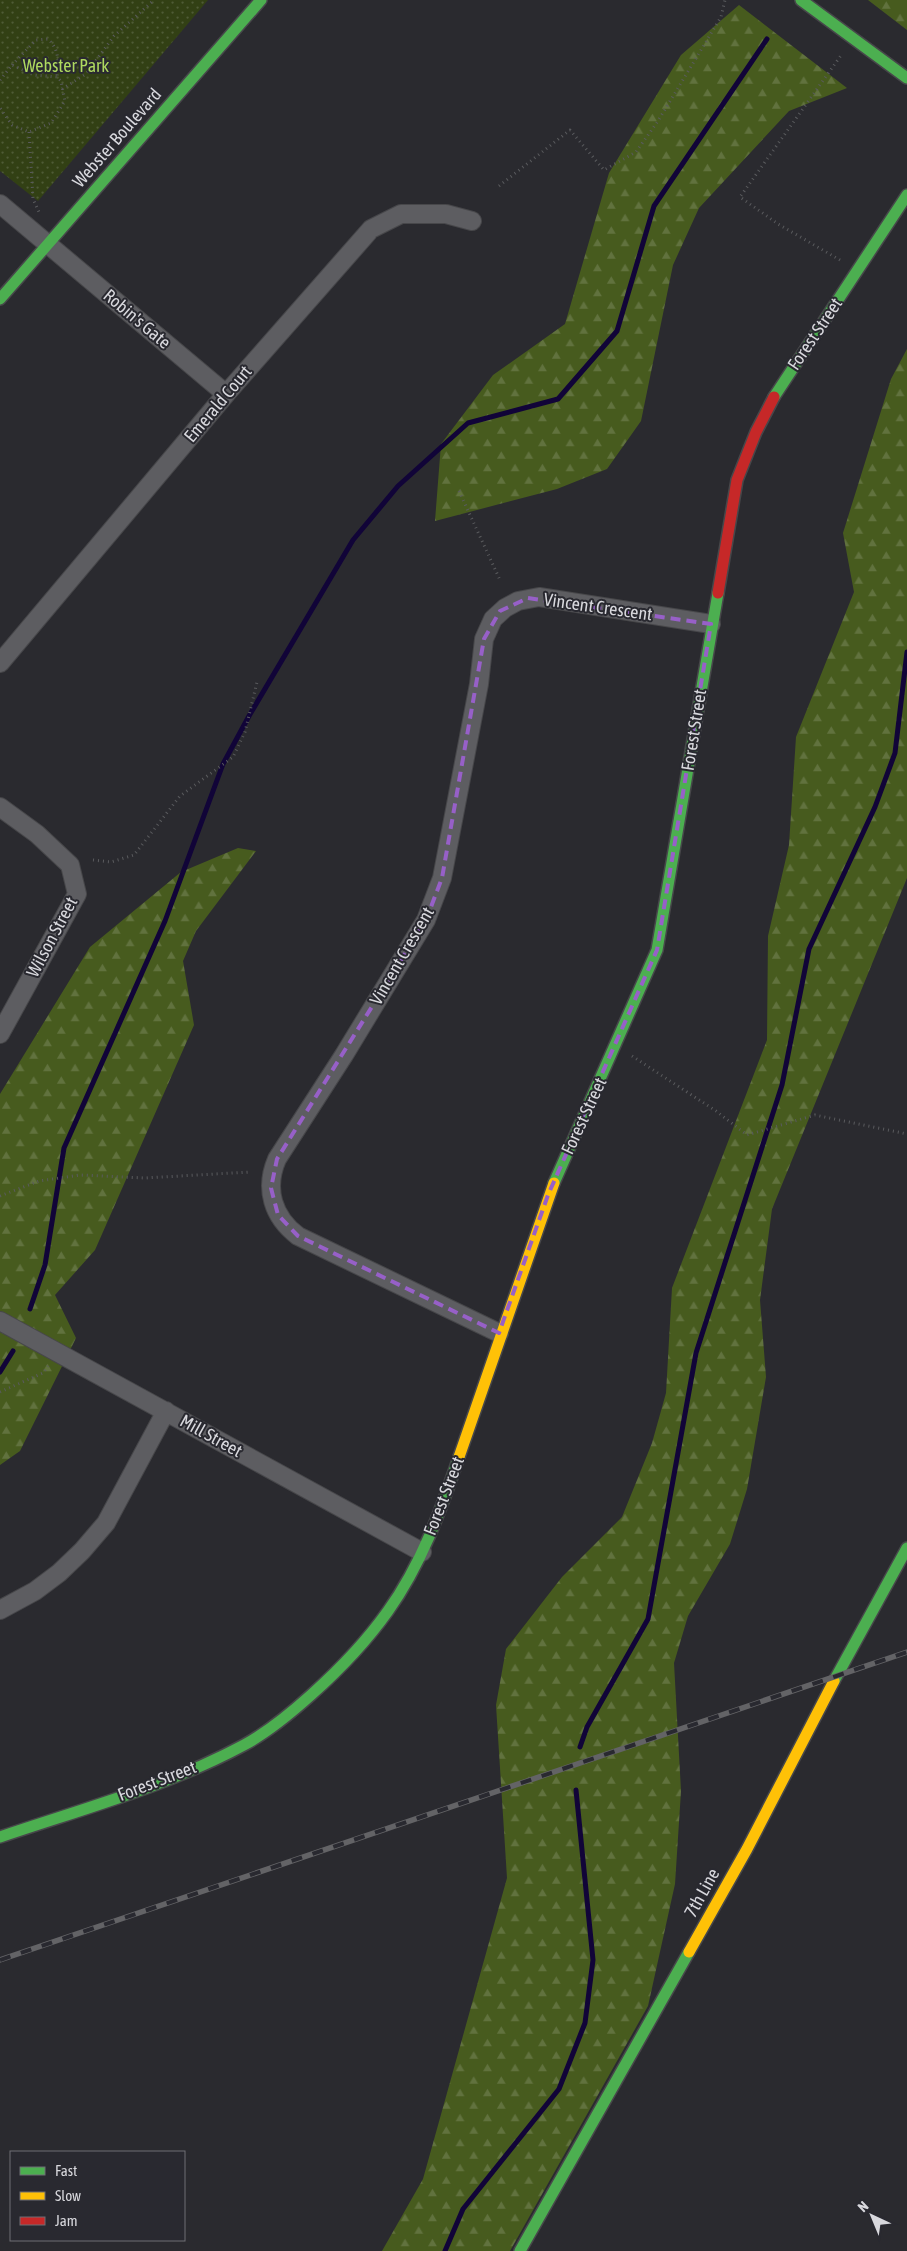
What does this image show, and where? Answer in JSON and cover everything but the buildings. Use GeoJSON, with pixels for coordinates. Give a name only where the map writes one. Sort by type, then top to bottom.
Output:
{"type":"FeatureCollection","features":[{"type":"Feature","properties":{"kind":"street","name":"Webster Boulevard"},"geometry":{"type":"LineString","coordinates":[[0,300],[261,0]]}},
{"type":"Feature","properties":{"kind":"street"},"geometry":{"type":"LineString","coordinates":[[801,0],[907,78]]}},
{"type":"Feature","properties":{"kind":"street","name":"Forest Street"},"geometry":{"type":"LineString","coordinates":[[0,1837],[183,1774],[246,1744],[295,1709],[338,1670],[388,1610],[422,1552],[447,1493],[548,1195],[616,1046],[657,950],[737,480],[756,432],[780,385],[907,195]]}},
{"type":"Feature","properties":{"kind":"street","name":"Robin's Gate"},"geometry":{"type":"LineString","coordinates":[[0,204],[226,394]]}},
{"type":"Feature","properties":{"kind":"street","name":"Emerald Court"},"geometry":{"type":"LineString","coordinates":[[0,663],[226,394],[371,229],[401,214],[446,214],[472,221]]}},
{"type":"Feature","properties":{"kind":"street","name":"Vincent Crescent"},"geometry":{"type":"LineString","coordinates":[[500,1333],[298,1236],[286,1226],[275,1208],[270,1188],[274,1165],[426,920],[442,878],[479,684],[484,639],[493,619],[505,608],[518,601],[539,597],[711,624]]}},
{"type":"Feature","properties":{"kind":"street","name":"Wilson Street"},"geometry":{"type":"LineString","coordinates":[[0,807],[37,834],[70,865],[77,894],[0,1034]]}},
{"type":"Feature","properties":{"kind":"street","name":"Mill Street"},"geometry":{"type":"LineString","coordinates":[[0,1321],[422,1552]]}},
{"type":"Feature","properties":{"kind":"street"},"geometry":{"type":"LineString","coordinates":[[0,1610],[35,1591],[47,1582],[82,1551],[94,1537],[106,1522],[166,1411]]}},
{"type":"Feature","properties":{"kind":"street","name":"7th Line"},"geometry":{"type":"LineString","coordinates":[[520,2251],[747,1849],[837,1675],[907,1548]]}},
{"type":"Feature","properties":{"kind":"path"},"geometry":{"type":"LineString","coordinates":[[62,88],[86,74],[114,36],[154,0]]}},
{"type":"Feature","properties":{"kind":"path"},"geometry":{"type":"LineString","coordinates":[[499,186],[570,130],[604,170],[636,152],[658,121],[721,17],[725,0]]}},
{"type":"Feature","properties":{"kind":"path"},"geometry":{"type":"LineString","coordinates":[[840,260],[778,224],[740,198],[852,38]]}},
{"type":"Feature","properties":{"kind":"path"},"geometry":{"type":"LineString","coordinates":[[0,80],[36,40],[48,39],[55,45],[58,56],[57,77],[65,101],[51,123],[29,132],[12,125],[0,108]]}},
{"type":"Feature","properties":{"kind":"path"},"geometry":{"type":"LineString","coordinates":[[12,65],[34,75],[57,77]]}},
{"type":"Feature","properties":{"kind":"path"},"geometry":{"type":"LineString","coordinates":[[29,132],[33,199],[39,212]]}},
{"type":"Feature","properties":{"kind":"path"},"geometry":{"type":"LineString","coordinates":[[459,491],[500,580]]}},
{"type":"Feature","properties":{"kind":"path"},"geometry":{"type":"LineString","coordinates":[[93,860],[111,862],[134,855],[180,796],[233,757],[245,732],[257,682]]}},
{"type":"Feature","properties":{"kind":"path"},"geometry":{"type":"LineString","coordinates":[[616,1046],[716,1111],[747,1135],[815,1115],[907,1134]]}},
{"type":"Feature","properties":{"kind":"path"},"geometry":{"type":"LineString","coordinates":[[0,1196],[39,1182],[80,1175],[145,1178],[250,1172]]}},
{"type":"Feature","properties":{"kind":"path"},"geometry":{"type":"LineString","coordinates":[[0,1392],[43,1373],[56,1352]]}},
{"type":"Feature","properties":{"kind":"highlighted area"},"geometry":{"type":"Polygon","coordinates":[[[528,598],[711,624],[657,950],[548,1195],[499,1333],[298,1236],[278,1215],[271,1188],[277,1159],[426,920],[442,878],[484,639],[500,611],[528,598]]]}},
{"type":"Feature","properties":{"kind":"green space","name":"Webster Park"},"geometry":{"type":"Polygon","coordinates":[[[0,0],[208,0],[38,201],[0,171],[0,0]]]}},
{"type":"Feature","properties":{"kind":"green space"},"geometry":{"type":"Polygon","coordinates":[[[868,0],[907,0],[907,30],[868,0]]]}},
{"type":"Feature","properties":{"kind":"green space"},"geometry":{"type":"Polygon","coordinates":[[[739,5],[847,88],[789,111],[699,208],[673,265],[641,421],[607,469],[557,489],[435,521],[441,444],[493,375],[565,324],[609,173],[681,55],[739,5]]]}},
{"type":"Feature","properties":{"kind":"green space"},"geometry":{"type":"Polygon","coordinates":[[[907,349],[907,878],[772,1209],[760,1300],[766,1377],[747,1489],[730,1544],[688,1616],[674,1663],[681,1791],[675,1884],[648,2006],[510,2251],[382,2251],[423,2179],[507,1878],[496,1705],[506,1649],[562,1577],[622,1517],[652,1443],[666,1393],[672,1288],[767,1040],[768,936],[789,845],[796,737],[854,592],[843,533],[891,379],[907,349]]]}},
{"type":"Feature","properties":{"kind":"green space"},"geometry":{"type":"Polygon","coordinates":[[[238,848],[256,851],[196,931],[183,961],[194,1025],[95,1250],[55,1295],[76,1338],[20,1451],[0,1465],[0,1094],[90,947],[181,872],[238,848]]]}},
{"type":"Feature","properties":{"kind":"waterway"},"geometry":{"type":"LineString","coordinates":[[30,1309],[45,1265],[64,1148],[165,921],[223,764],[249,716],[353,540],[398,486],[468,423],[558,399],[617,331],[654,206],[767,39]]}},
{"type":"Feature","properties":{"kind":"waterway"},"geometry":{"type":"LineString","coordinates":[[580,1747],[587,1727],[648,1619],[696,1353],[782,1085],[809,949],[875,807],[895,753],[907,652]]}},
{"type":"Feature","properties":{"kind":"waterway"},"geometry":{"type":"LineString","coordinates":[[0,1372],[13,1351]]}},
{"type":"Feature","properties":{"kind":"waterway"},"geometry":{"type":"LineString","coordinates":[[445,2251],[463,2209],[559,2089],[585,2023],[593,1960],[576,1790]]}},
{"type":"Feature","properties":{"kind":"railway"},"geometry":{"type":"LineString","coordinates":[[0,1960],[907,1652]]}},
{"type":"Feature","properties":{"kind":"traffic: fast"},"geometry":{"type":"LineString","coordinates":[[0,299],[261,0]]}},
{"type":"Feature","properties":{"kind":"traffic: fast"},"geometry":{"type":"LineString","coordinates":[[801,0],[907,78]]}},
{"type":"Feature","properties":{"kind":"traffic: fast"},"geometry":{"type":"LineString","coordinates":[[774,397],[907,195]]}},
{"type":"Feature","properties":{"kind":"traffic: fast"},"geometry":{"type":"LineString","coordinates":[[554,1183],[657,950],[718,593]]}},
{"type":"Feature","properties":{"kind":"traffic: fast"},"geometry":{"type":"LineString","coordinates":[[0,1837],[155,1785],[215,1760],[253,1740],[295,1709],[352,1655],[371,1634],[400,1593],[429,1537],[459,1457]]}},
{"type":"Feature","properties":{"kind":"traffic: fast"},"geometry":{"type":"LineString","coordinates":[[834,1681],[907,1548]]}},
{"type":"Feature","properties":{"kind":"traffic: fast"},"geometry":{"type":"LineString","coordinates":[[520,2251],[689,1952]]}},
{"type":"Feature","properties":{"kind":"traffic: slow"},"geometry":{"type":"LineString","coordinates":[[459,1457],[554,1183]]}},
{"type":"Feature","properties":{"kind":"traffic: slow"},"geometry":{"type":"LineString","coordinates":[[689,1952],[747,1849],[834,1681]]}},
{"type":"Feature","properties":{"kind":"traffic: jam"},"geometry":{"type":"LineString","coordinates":[[718,593],[737,480],[756,432],[774,397]]}}]}
